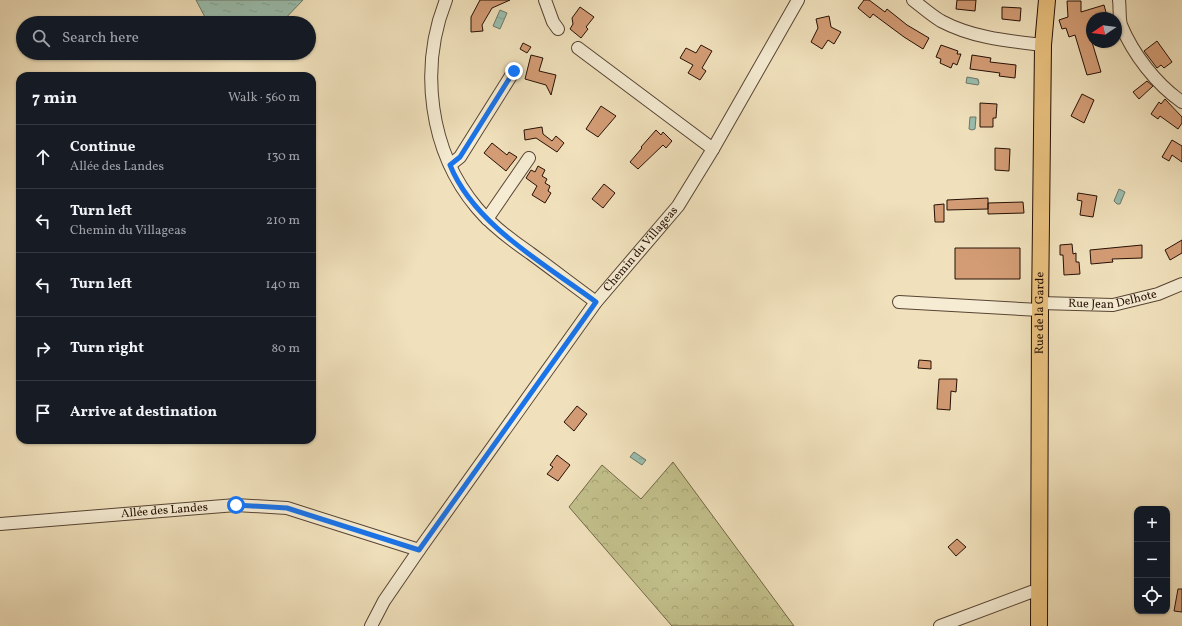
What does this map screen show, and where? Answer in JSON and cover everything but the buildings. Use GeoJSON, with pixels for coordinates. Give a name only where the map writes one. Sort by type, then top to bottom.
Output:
{"type":"FeatureCollection","features":[{"type":"Feature","properties":{"kind":"main road","name":"Rue de la Garde"},"geometry":{"type":"LineString","coordinates":[[1039,626],[1040,307],[1044,45],[1047,0]]}},
{"type":"Feature","properties":{"kind":"street"},"geometry":{"type":"LineString","coordinates":[[446,0],[440,15],[431,59],[431,100],[439,137],[455,177],[477,208],[499,231],[596,302]]}},
{"type":"Feature","properties":{"kind":"street"},"geometry":{"type":"LineString","coordinates":[[545,0],[553,22],[558,29]]}},
{"type":"Feature","properties":{"kind":"street","name":"Chemin du Villageas"},"geometry":{"type":"LineString","coordinates":[[371,626],[384,601],[419,550],[596,302],[678,206],[713,149],[798,0]]}},
{"type":"Feature","properties":{"kind":"street"},"geometry":{"type":"LineString","coordinates":[[913,0],[940,20],[962,31],[989,39],[1044,45]]}},
{"type":"Feature","properties":{"kind":"street"},"geometry":{"type":"LineString","coordinates":[[1119,0],[1121,24],[1136,51],[1156,80],[1169,94],[1182,102]]}},
{"type":"Feature","properties":{"kind":"street"},"geometry":{"type":"LineString","coordinates":[[578,48],[713,149]]}},
{"type":"Feature","properties":{"kind":"street"},"geometry":{"type":"LineString","coordinates":[[450,165],[460,157],[514,71]]}},
{"type":"Feature","properties":{"kind":"street"},"geometry":{"type":"LineString","coordinates":[[487,219],[530,158]]}},
{"type":"Feature","properties":{"kind":"street","name":"Rue Jean Delhote"},"geometry":{"type":"LineString","coordinates":[[899,302],[1040,307],[1113,305],[1158,294],[1182,284]]}},
{"type":"Feature","properties":{"kind":"street","name":"Allée des Landes"},"geometry":{"type":"LineString","coordinates":[[0,524],[236,505],[287,508],[419,550]]}},
{"type":"Feature","properties":{"kind":"street"},"geometry":{"type":"LineString","coordinates":[[940,626],[1031,592],[1040,592]]}},
{"type":"Feature","properties":{"kind":"green space"},"geometry":{"type":"Polygon","coordinates":[[[673,462],[794,626],[672,626],[569,507],[602,465],[641,499],[673,462]]]}},
{"type":"Feature","properties":{"kind":"water"},"geometry":{"type":"Polygon","coordinates":[[[196,0],[303,0],[288,16],[204,16],[196,0]]]}},
{"type":"Feature","properties":{"kind":"water"},"geometry":{"type":"Polygon","coordinates":[[[500,10],[507,13],[500,29],[493,26],[500,10]]]}},
{"type":"Feature","properties":{"kind":"water"},"geometry":{"type":"Polygon","coordinates":[[[967,77],[978,79],[978,85],[966,83],[967,77]]]}},
{"type":"Feature","properties":{"kind":"water"},"geometry":{"type":"Polygon","coordinates":[[[970,117],[976,117],[975,129],[972,130],[969,129],[970,117]]]}},
{"type":"Feature","properties":{"kind":"water"},"geometry":{"type":"Polygon","coordinates":[[[1119,189],[1125,192],[1120,204],[1117,204],[1114,201],[1119,189]]]}},
{"type":"Feature","properties":{"kind":"water"},"geometry":{"type":"Polygon","coordinates":[[[634,452],[646,460],[642,465],[630,457],[634,452]]]}},
{"type":"Feature","properties":{"kind":"route"},"geometry":{"type":"LineString","coordinates":[[236,505],[287,508],[419,550],[596,302],[499,231],[477,208],[455,177],[450,165],[460,157],[514,71]]}}]}
